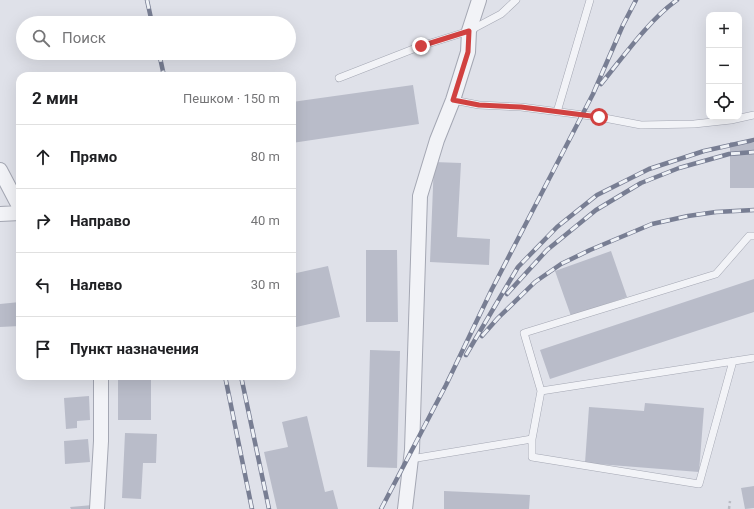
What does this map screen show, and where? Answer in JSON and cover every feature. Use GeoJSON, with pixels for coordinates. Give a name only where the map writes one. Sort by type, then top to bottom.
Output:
{"type":"FeatureCollection","features":[{"type":"Feature","properties":{"kind":"street"},"geometry":{"type":"LineString","coordinates":[[405,509],[411,459],[420,196],[437,140],[453,100],[468,52],[469,31],[479,0]]}},
{"type":"Feature","properties":{"kind":"street"},"geometry":{"type":"LineString","coordinates":[[0,170],[16,200]]}},
{"type":"Feature","properties":{"kind":"street"},"geometry":{"type":"LineString","coordinates":[[0,214],[16,213]]}},
{"type":"Feature","properties":{"kind":"street"},"geometry":{"type":"LineString","coordinates":[[97,509],[101,441],[101,380]]}},
{"type":"Feature","properties":{"kind":"lane"},"geometry":{"type":"LineString","coordinates":[[339,78],[421,46],[469,31],[501,14],[516,0]]}},
{"type":"Feature","properties":{"kind":"lane"},"geometry":{"type":"LineString","coordinates":[[557,112],[590,0]]}},
{"type":"Feature","properties":{"kind":"lane"},"geometry":{"type":"LineString","coordinates":[[453,100],[479,105],[521,107],[599,117],[641,125],[694,124],[730,120],[754,115]]}},
{"type":"Feature","properties":{"kind":"lane"},"geometry":{"type":"LineString","coordinates":[[733,361],[699,484],[532,457],[532,439],[541,391],[524,333],[716,274],[748,236],[754,236]]}},
{"type":"Feature","properties":{"kind":"lane"},"geometry":{"type":"LineString","coordinates":[[541,391],[754,358]]}},
{"type":"Feature","properties":{"kind":"lane"},"geometry":{"type":"LineString","coordinates":[[411,459],[532,439]]}},
{"type":"Feature","properties":{"kind":"path"},"geometry":{"type":"LineString","coordinates":[[729,509],[730,501]]}},
{"type":"Feature","properties":{"kind":"building"},"geometry":{"type":"Polygon","coordinates":[[[413,85],[419,124],[296,142],[296,101],[413,85]]]}},
{"type":"Feature","properties":{"kind":"building"},"geometry":{"type":"Polygon","coordinates":[[[730,142],[754,143],[754,188],[730,188],[730,142]]]}},
{"type":"Feature","properties":{"kind":"building"},"geometry":{"type":"Polygon","coordinates":[[[434,162],[461,163],[457,237],[490,239],[489,265],[430,262],[434,162]]]}},
{"type":"Feature","properties":{"kind":"building"},"geometry":{"type":"Polygon","coordinates":[[[366,250],[397,250],[398,322],[366,322],[366,250]]]}},
{"type":"Feature","properties":{"kind":"building"},"geometry":{"type":"Polygon","coordinates":[[[611,251],[627,297],[571,316],[555,271],[611,251]]]}},
{"type":"Feature","properties":{"kind":"building"},"geometry":{"type":"Polygon","coordinates":[[[328,266],[340,317],[296,327],[296,273],[328,266]]]}},
{"type":"Feature","properties":{"kind":"building"},"geometry":{"type":"Polygon","coordinates":[[[754,279],[754,312],[550,379],[540,350],[754,279]]]}},
{"type":"Feature","properties":{"kind":"building"},"geometry":{"type":"Polygon","coordinates":[[[16,302],[16,326],[0,327],[0,304],[16,302]]]}},
{"type":"Feature","properties":{"kind":"building"},"geometry":{"type":"Polygon","coordinates":[[[370,350],[400,351],[397,468],[367,467],[370,350]]]}},
{"type":"Feature","properties":{"kind":"building"},"geometry":{"type":"Polygon","coordinates":[[[118,380],[151,380],[151,420],[118,420],[118,380]]]}},
{"type":"Feature","properties":{"kind":"building"},"geometry":{"type":"Polygon","coordinates":[[[89,396],[90,420],[77,421],[77,428],[66,429],[64,398],[89,396]]]}},
{"type":"Feature","properties":{"kind":"building"},"geometry":{"type":"Polygon","coordinates":[[[645,403],[704,408],[699,472],[585,463],[589,407],[644,411],[645,403]]]}},
{"type":"Feature","properties":{"kind":"building"},"geometry":{"type":"Polygon","coordinates":[[[307,416],[325,492],[333,490],[338,509],[277,509],[264,452],[288,447],[282,422],[307,416]]]}},
{"type":"Feature","properties":{"kind":"building"},"geometry":{"type":"Polygon","coordinates":[[[125,433],[157,434],[156,463],[143,463],[141,499],[122,498],[125,433]]]}},
{"type":"Feature","properties":{"kind":"building"},"geometry":{"type":"Polygon","coordinates":[[[88,439],[90,462],[65,464],[64,441],[88,439]]]}},
{"type":"Feature","properties":{"kind":"building"},"geometry":{"type":"Polygon","coordinates":[[[754,486],[754,508],[745,509],[741,488],[754,486]]]}},
{"type":"Feature","properties":{"kind":"building"},"geometry":{"type":"Polygon","coordinates":[[[444,491],[530,495],[529,509],[444,509],[444,491]]]}},
{"type":"Feature","properties":{"kind":"building"},"geometry":{"type":"Polygon","coordinates":[[[93,505],[94,509],[71,509],[70,507],[93,505]]]}},
{"type":"Feature","properties":{"kind":"railway"},"geometry":{"type":"LineString","coordinates":[[147,0],[150,16]]}},
{"type":"Feature","properties":{"kind":"railway"},"geometry":{"type":"LineString","coordinates":[[381,509],[446,385],[492,289],[593,94],[623,25],[636,0]]}},
{"type":"Feature","properties":{"kind":"railway"},"geometry":{"type":"LineString","coordinates":[[601,84],[646,28],[677,0]]}},
{"type":"Feature","properties":{"kind":"railway"},"geometry":{"type":"LineString","coordinates":[[161,60],[163,72]]}},
{"type":"Feature","properties":{"kind":"railway"},"geometry":{"type":"LineString","coordinates":[[466,355],[518,267],[557,227],[597,195],[649,169],[704,151],[754,140]]}},
{"type":"Feature","properties":{"kind":"railway"},"geometry":{"type":"LineString","coordinates":[[507,294],[547,250],[596,210],[641,183],[679,168],[729,154],[754,152]]}},
{"type":"Feature","properties":{"kind":"railway"},"geometry":{"type":"LineString","coordinates":[[482,336],[535,282],[561,264],[590,250],[652,224],[688,216],[716,212],[754,210]]}},
{"type":"Feature","properties":{"kind":"railway"},"geometry":{"type":"LineString","coordinates":[[226,380],[252,509]]}},
{"type":"Feature","properties":{"kind":"railway"},"geometry":{"type":"LineString","coordinates":[[242,380],[269,509]]}},
{"type":"Feature","properties":{"kind":"route"},"geometry":{"type":"LineString","coordinates":[[421,46],[469,31],[468,52],[453,100],[479,105],[521,107],[599,117]]}}]}
